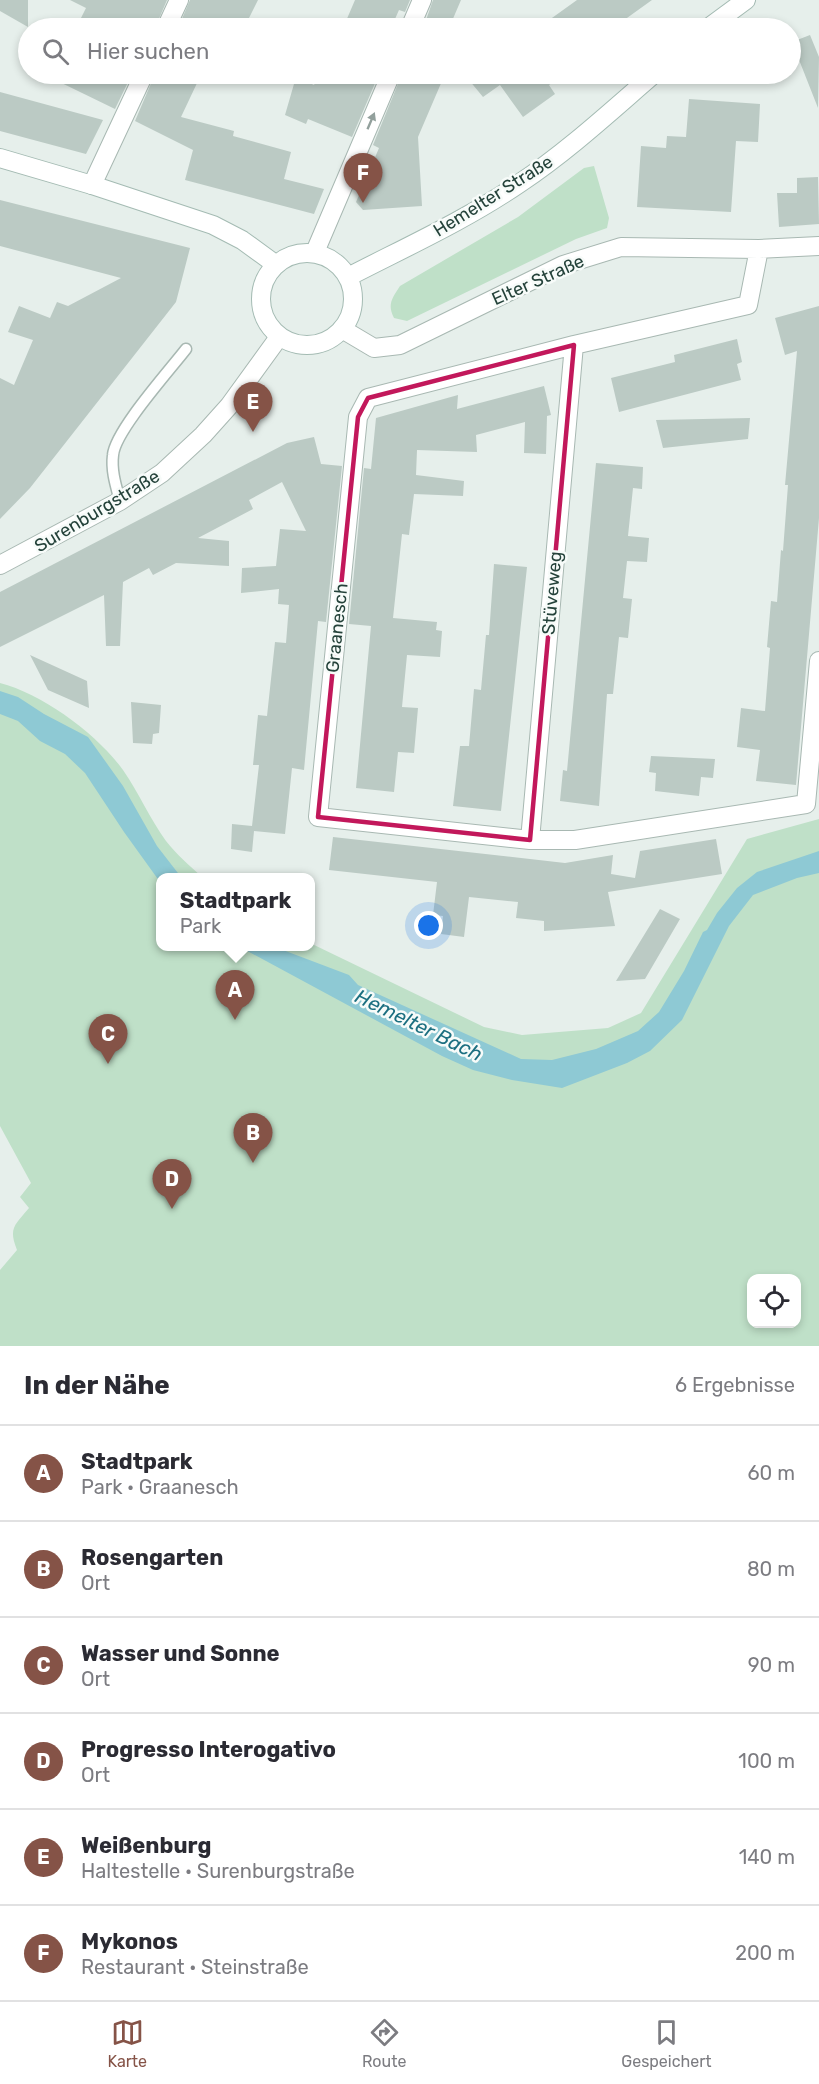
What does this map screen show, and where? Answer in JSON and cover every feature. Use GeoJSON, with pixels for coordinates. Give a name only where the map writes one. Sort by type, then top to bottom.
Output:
{"type":"FeatureCollection","features":[{"type":"Feature","properties":{"kind":"street"},"geometry":{"type":"LineString","coordinates":[[171,18],[179,0]]}},
{"type":"Feature","properties":{"kind":"street"},"geometry":{"type":"LineString","coordinates":[[414,18],[422,0]]}},
{"type":"Feature","properties":{"kind":"street"},"geometry":{"type":"LineString","coordinates":[[722,18],[746,0]]}},
{"type":"Feature","properties":{"kind":"street"},"geometry":{"type":"LineString","coordinates":[[92,184],[139,84]]}},
{"type":"Feature","properties":{"kind":"street"},"geometry":{"type":"LineString","coordinates":[[315,252],[387,84]]}},
{"type":"Feature","properties":{"kind":"street","name":"Hemelter Straße"},"geometry":{"type":"LineString","coordinates":[[348,277],[471,214],[521,183],[559,155],[642,84]]}},
{"type":"Feature","properties":{"kind":"street"},"geometry":{"type":"LineString","coordinates":[[0,158],[92,184],[213,225],[242,240],[275,264]]}},
{"type":"Feature","properties":{"kind":"street","name":"Elter Straße"},"geometry":{"type":"LineString","coordinates":[[342,329],[374,348],[400,345],[563,265],[621,247],[759,249],[819,246]]}},
{"type":"Feature","properties":{"kind":"street","name":"Graanesch"},"geometry":{"type":"LineString","coordinates":[[759,249],[748,305],[574,345],[368,398],[358,417],[318,817],[530,840],[575,840],[806,804],[819,661]]}},
{"type":"Feature","properties":{"kind":"street"},"geometry":{"type":"LineString","coordinates":[[301,252],[315,252],[329,257],[340,265],[348,277],[353,294],[351,313],[342,329],[329,340],[312,345],[295,344],[279,337],[265,321],[260,301],[263,281],[275,264],[287,256],[301,252]]}},
{"type":"Feature","properties":{"kind":"street","name":"Surenburgstraße"},"geometry":{"type":"LineString","coordinates":[[0,565],[120,501],[162,473],[203,435],[228,406],[279,337]]}},
{"type":"Feature","properties":{"kind":"street","name":"Stüveweg"},"geometry":{"type":"LineString","coordinates":[[530,840],[574,345]]}},
{"type":"Feature","properties":{"kind":"lane"},"geometry":{"type":"LineString","coordinates":[[120,501],[113,474],[113,453],[121,433],[186,349]]}},
{"type":"Feature","properties":{"kind":"highlighted area"},"geometry":{"type":"Polygon","coordinates":[[[574,345],[530,840],[318,817],[358,417],[368,398],[574,345]]]}},
{"type":"Feature","properties":{"kind":"green space"},"geometry":{"type":"Polygon","coordinates":[[[594,166],[609,218],[607,228],[576,239],[407,321],[394,318],[391,302],[400,286],[518,217],[584,168],[594,166]]]}},
{"type":"Feature","properties":{"kind":"green space"},"geometry":{"type":"Polygon","coordinates":[[[0,683],[17,688],[51,706],[99,743],[123,770],[166,841],[198,873],[156,873],[156,951],[315,951],[315,945],[484,1027],[522,1035],[608,1028],[641,1013],[747,839],[819,819],[819,1346],[0,1346],[0,1270],[17,1250],[13,1237],[14,1227],[29,1208],[20,1197],[31,1183],[0,1126],[0,683]]]}},
{"type":"Feature","properties":{"kind":"water"},"geometry":{"type":"Polygon","coordinates":[[[0,691],[18,697],[44,714],[88,737],[123,786],[157,846],[178,873],[156,873],[156,876],[85,773],[65,754],[40,741],[18,721],[0,714],[0,691]]]}},
{"type":"Feature","properties":{"kind":"water","name":"Hemelter Bach"},"geometry":{"type":"Polygon","coordinates":[[[819,851],[819,873],[797,878],[753,895],[729,926],[682,1020],[650,1051],[627,1063],[562,1088],[512,1080],[473,1070],[442,1056],[247,951],[286,951],[349,975],[358,985],[521,1059],[552,1060],[596,1049],[638,1031],[659,1012],[684,971],[703,932],[707,930],[737,888],[757,872],[819,851]]]}},
{"type":"Feature","properties":{"kind":"building"},"geometry":{"type":"Polygon","coordinates":[[[0,0],[28,0],[28,18],[18,18],[18,21],[0,11],[0,0]]]}},
{"type":"Feature","properties":{"kind":"building"},"geometry":{"type":"Polygon","coordinates":[[[70,0],[167,0],[159,18],[81,18],[86,8],[70,0]]]}},
{"type":"Feature","properties":{"kind":"building"},"geometry":{"type":"Polygon","coordinates":[[[190,0],[258,0],[249,18],[182,18],[190,0]]]}},
{"type":"Feature","properties":{"kind":"building"},"geometry":{"type":"Polygon","coordinates":[[[355,0],[410,0],[405,12],[399,10],[395,18],[347,18],[355,0]]]}},
{"type":"Feature","properties":{"kind":"building"},"geometry":{"type":"Polygon","coordinates":[[[433,0],[461,0],[453,18],[427,18],[433,0]]]}},
{"type":"Feature","properties":{"kind":"building"},"geometry":{"type":"Polygon","coordinates":[[[577,0],[652,0],[627,18],[552,18],[577,0]]]}},
{"type":"Feature","properties":{"kind":"building"},"geometry":{"type":"Polygon","coordinates":[[[810,35],[819,57],[818,108],[801,65],[801,38],[810,35]]]}},
{"type":"Feature","properties":{"kind":"building"},"geometry":{"type":"Polygon","coordinates":[[[64,84],[127,84],[115,109],[64,84]]]}},
{"type":"Feature","properties":{"kind":"building"},"geometry":{"type":"Polygon","coordinates":[[[151,84],[197,84],[181,117],[234,131],[233,136],[291,152],[284,179],[324,189],[314,214],[185,180],[193,150],[135,121],[151,84]]]}},
{"type":"Feature","properties":{"kind":"building"},"geometry":{"type":"Polygon","coordinates":[[[294,84],[375,84],[352,137],[308,119],[306,124],[285,115],[294,84]]]}},
{"type":"Feature","properties":{"kind":"building"},"geometry":{"type":"Polygon","coordinates":[[[398,84],[441,84],[418,137],[422,206],[363,210],[356,202],[379,148],[373,145],[398,84]]]}},
{"type":"Feature","properties":{"kind":"building"},"geometry":{"type":"Polygon","coordinates":[[[472,84],[550,84],[555,94],[523,117],[500,85],[483,97],[472,84]]]}},
{"type":"Feature","properties":{"kind":"building"},"geometry":{"type":"Polygon","coordinates":[[[0,92],[103,120],[86,154],[0,131],[0,92]]]}},
{"type":"Feature","properties":{"kind":"building"},"geometry":{"type":"Polygon","coordinates":[[[689,99],[760,104],[758,142],[736,141],[731,212],[637,207],[641,146],[666,148],[667,136],[686,137],[689,99]]]}},
{"type":"Feature","properties":{"kind":"building"},"geometry":{"type":"Polygon","coordinates":[[[818,177],[819,224],[779,227],[777,193],[797,193],[797,178],[818,177]]]}},
{"type":"Feature","properties":{"kind":"building"},"geometry":{"type":"Polygon","coordinates":[[[0,200],[190,248],[176,302],[30,488],[0,519],[0,378],[14,385],[33,340],[8,332],[19,306],[50,318],[57,302],[68,306],[121,278],[0,246],[0,200]]]}},
{"type":"Feature","properties":{"kind":"building"},"geometry":{"type":"Polygon","coordinates":[[[819,306],[819,518],[796,785],[756,781],[760,750],[737,747],[741,708],[765,711],[771,601],[777,602],[781,550],[783,551],[788,485],[785,485],[797,351],[785,355],[775,318],[819,306]]]}},
{"type":"Feature","properties":{"kind":"building"},"geometry":{"type":"Polygon","coordinates":[[[737,339],[742,362],[737,364],[741,380],[619,412],[611,378],[675,362],[674,355],[737,339]]]}},
{"type":"Feature","properties":{"kind":"building"},"geometry":{"type":"Polygon","coordinates":[[[544,386],[551,415],[547,416],[546,454],[524,453],[525,422],[476,435],[477,452],[417,450],[416,475],[464,481],[463,496],[414,494],[409,535],[402,534],[393,618],[437,622],[436,630],[442,631],[440,657],[407,655],[402,707],[418,708],[414,753],[398,752],[394,792],[356,788],[371,626],[349,624],[364,468],[371,469],[376,418],[458,395],[457,409],[544,386]]]}},
{"type":"Feature","properties":{"kind":"building"},"geometry":{"type":"Polygon","coordinates":[[[750,418],[748,439],[663,448],[656,420],[750,418]]]}},
{"type":"Feature","properties":{"kind":"building"},"geometry":{"type":"Polygon","coordinates":[[[314,437],[321,464],[342,466],[326,622],[318,621],[304,770],[292,768],[285,834],[254,831],[252,852],[231,849],[232,824],[252,826],[259,765],[253,765],[258,715],[267,716],[275,642],[286,643],[289,605],[278,604],[279,589],[241,593],[242,568],[276,566],[280,529],[306,531],[282,482],[249,500],[253,509],[198,538],[229,541],[229,566],[176,563],[153,575],[149,568],[123,582],[120,646],[106,646],[104,595],[0,647],[0,592],[287,443],[314,437]]]}},
{"type":"Feature","properties":{"kind":"building"},"geometry":{"type":"Polygon","coordinates":[[[596,463],[643,467],[642,489],[633,488],[628,536],[649,538],[647,562],[627,561],[623,598],[632,599],[628,638],[619,637],[613,694],[607,694],[599,806],[560,801],[563,770],[567,771],[596,463]]]}},
{"type":"Feature","properties":{"kind":"building"},"geometry":{"type":"Polygon","coordinates":[[[494,564],[527,567],[501,811],[453,806],[460,746],[469,746],[474,689],[481,690],[486,635],[489,635],[494,564]]]}},
{"type":"Feature","properties":{"kind":"building"},"geometry":{"type":"Polygon","coordinates":[[[30,655],[87,681],[89,708],[48,690],[30,655]]]}},
{"type":"Feature","properties":{"kind":"building"},"geometry":{"type":"Polygon","coordinates":[[[131,702],[161,705],[159,733],[153,734],[152,744],[133,743],[131,702]]]}},
{"type":"Feature","properties":{"kind":"building"},"geometry":{"type":"Polygon","coordinates":[[[651,756],[715,759],[713,778],[701,777],[699,796],[655,791],[656,773],[649,772],[651,756]]]}},
{"type":"Feature","properties":{"kind":"building"},"geometry":{"type":"Polygon","coordinates":[[[333,837],[565,863],[613,855],[611,874],[635,878],[640,851],[716,839],[722,874],[608,892],[615,926],[544,931],[544,921],[516,918],[518,902],[469,897],[464,937],[441,934],[443,916],[433,915],[437,882],[329,870],[333,837]]]}},
{"type":"Feature","properties":{"kind":"building"},"geometry":{"type":"Polygon","coordinates":[[[660,909],[680,919],[645,979],[616,981],[660,909]]]}},
{"type":"Feature","properties":{"kind":"place","name":"Mykonos"},"geometry":{"type":"Point","coordinates":[363,203]}},
{"type":"Feature","properties":{"kind":"place","name":"Weißenburg"},"geometry":{"type":"Point","coordinates":[253,432]}},
{"type":"Feature","properties":{"kind":"place","name":"Stadtpark"},"geometry":{"type":"Point","coordinates":[235,1020]}},
{"type":"Feature","properties":{"kind":"place","name":"Wasser und Sonne"},"geometry":{"type":"Point","coordinates":[108,1064]}},
{"type":"Feature","properties":{"kind":"place","name":"Rosengarten"},"geometry":{"type":"Point","coordinates":[253,1163]}},
{"type":"Feature","properties":{"kind":"place","name":"Progresso Interogativo"},"geometry":{"type":"Point","coordinates":[172,1209]}}]}
